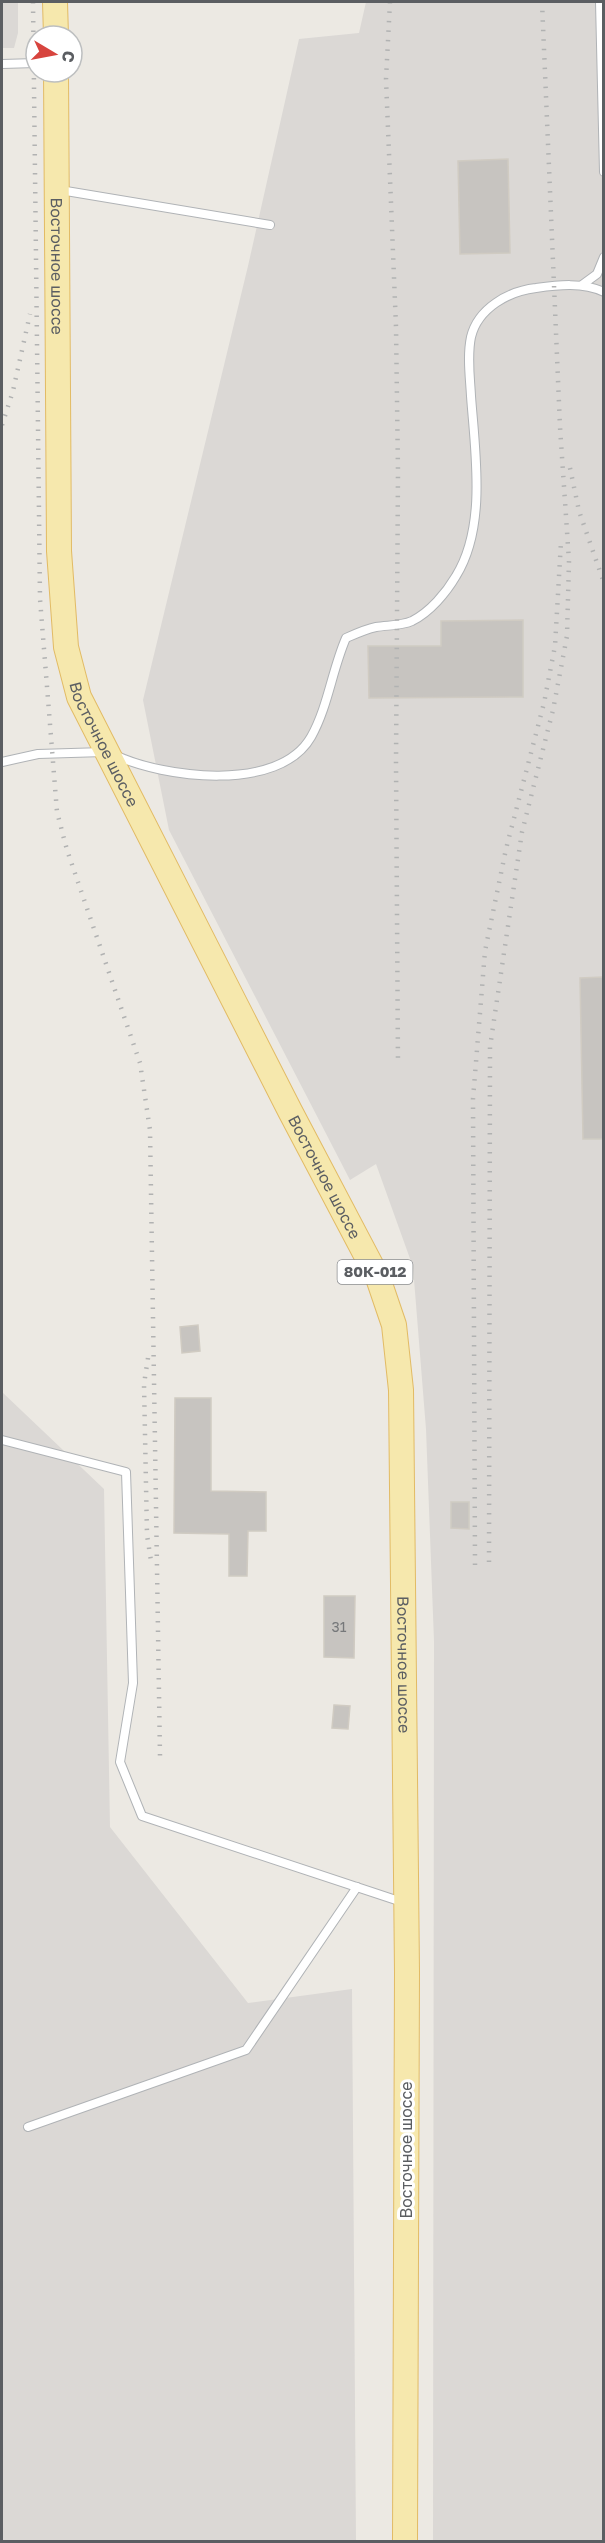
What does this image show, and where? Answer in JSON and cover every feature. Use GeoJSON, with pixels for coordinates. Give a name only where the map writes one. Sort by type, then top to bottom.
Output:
{"type":"FeatureCollection","features":[{"type":"Feature","properties":{"kind":"main road"},"geometry":{"type":"LineString","coordinates":[[56,2],[56,24]]}},
{"type":"Feature","properties":{"kind":"main road","name":"Восточное шоссе"},"geometry":{"type":"LineString","coordinates":[[56,84],[59,551],[66,647],[79,698],[378,1278],[394,1325],[401,1390],[406,1903],[405,2541]]}},
{"type":"Feature","properties":{"kind":"lane"},"geometry":{"type":"LineString","coordinates":[[600,2],[603,172]]}},
{"type":"Feature","properties":{"kind":"lane"},"geometry":{"type":"LineString","coordinates":[[2,64],[24,63]]}},
{"type":"Feature","properties":{"kind":"lane"},"geometry":{"type":"LineString","coordinates":[[55,189],[270,225]]}},
{"type":"Feature","properties":{"kind":"lane"},"geometry":{"type":"LineString","coordinates":[[582,285],[597,274],[603,257]]}},
{"type":"Feature","properties":{"kind":"lane"},"geometry":{"type":"LineString","coordinates":[[2,762],[38,754],[108,752],[136,765],[172,771],[243,776],[271,769],[299,753],[310,739],[319,720],[337,659],[346,638],[375,627],[411,621],[430,609],[457,575],[466,553],[472,528],[477,481],[469,364],[471,337],[477,323],[491,306],[518,290],[582,285],[603,292]]}},
{"type":"Feature","properties":{"kind":"lane"},"geometry":{"type":"LineString","coordinates":[[2,1440],[126,1472],[133,1683],[120,1762],[142,1816],[406,1903]]}},
{"type":"Feature","properties":{"kind":"lane"},"geometry":{"type":"LineString","coordinates":[[28,2127],[246,2050],[357,1887]]}},
{"type":"Feature","properties":{"kind":"shaded area"},"geometry":{"type":"Polygon","coordinates":[[[2,2],[18,2],[18,33],[14,48],[2,48],[2,2]]]}},
{"type":"Feature","properties":{"kind":"shaded area"},"geometry":{"type":"Polygon","coordinates":[[[366,2],[603,2],[603,2541],[433,2541],[434,1641],[426,1429],[413,1267],[376,1164],[350,1180],[169,830],[143,700],[248,266],[299,39],[359,33],[366,2]]]}},
{"type":"Feature","properties":{"kind":"shaded area"},"geometry":{"type":"Polygon","coordinates":[[[2,1392],[104,1489],[110,1827],[248,2003],[352,1989],[356,2541],[2,2541],[2,1392]]]}},
{"type":"Feature","properties":{"kind":"building"},"geometry":{"type":"Polygon","coordinates":[[[508,159],[510,253],[460,254],[458,161],[508,159]]]}},
{"type":"Feature","properties":{"kind":"building"},"geometry":{"type":"Polygon","coordinates":[[[523,620],[523,697],[369,698],[368,646],[441,646],[441,621],[523,620]]]}},
{"type":"Feature","properties":{"kind":"building"},"geometry":{"type":"Polygon","coordinates":[[[603,977],[603,1139],[583,1139],[580,978],[603,977]]]}},
{"type":"Feature","properties":{"kind":"building"},"geometry":{"type":"Polygon","coordinates":[[[198,1325],[200,1351],[182,1353],[180,1327],[198,1325]]]}},
{"type":"Feature","properties":{"kind":"building"},"geometry":{"type":"Polygon","coordinates":[[[175,1398],[211,1398],[211,1491],[266,1492],[266,1531],[248,1531],[247,1576],[229,1576],[229,1534],[174,1533],[175,1398]]]}},
{"type":"Feature","properties":{"kind":"building"},"geometry":{"type":"Polygon","coordinates":[[[451,1502],[469,1502],[469,1529],[451,1528],[451,1502]]]}},
{"type":"Feature","properties":{"kind":"building"},"geometry":{"type":"Polygon","coordinates":[[[324,1596],[355,1596],[354,1658],[324,1657],[324,1596]]]}},
{"type":"Feature","properties":{"kind":"building"},"geometry":{"type":"Polygon","coordinates":[[[334,1705],[350,1706],[348,1729],[332,1728],[334,1705]]]}},
{"type":"Feature","properties":{"kind":"railway"},"geometry":{"type":"LineString","coordinates":[[33,2],[40,599],[57,812],[67,850],[140,1063],[150,1130],[160,1756]]}},
{"type":"Feature","properties":{"kind":"railway"},"geometry":{"type":"LineString","coordinates":[[390,2],[386,79],[396,327],[398,472],[396,762],[398,1065]]}},
{"type":"Feature","properties":{"kind":"railway"},"geometry":{"type":"LineString","coordinates":[[489,1562],[490,1047],[522,832],[553,710],[567,636],[569,561],[560,427],[542,2]]}},
{"type":"Feature","properties":{"kind":"railway"},"geometry":{"type":"LineString","coordinates":[[2,425],[13,391],[30,314]]}},
{"type":"Feature","properties":{"kind":"railway"},"geometry":{"type":"LineString","coordinates":[[570,468],[579,511],[604,583]]}},
{"type":"Feature","properties":{"kind":"railway"},"geometry":{"type":"LineString","coordinates":[[475,1565],[473,1099],[485,951],[506,849],[544,703],[555,646],[561,542]]}},
{"type":"Feature","properties":{"kind":"railway"},"geometry":{"type":"LineString","coordinates":[[148,1358],[144,1384],[147,1535],[151,1561]]}}]}
